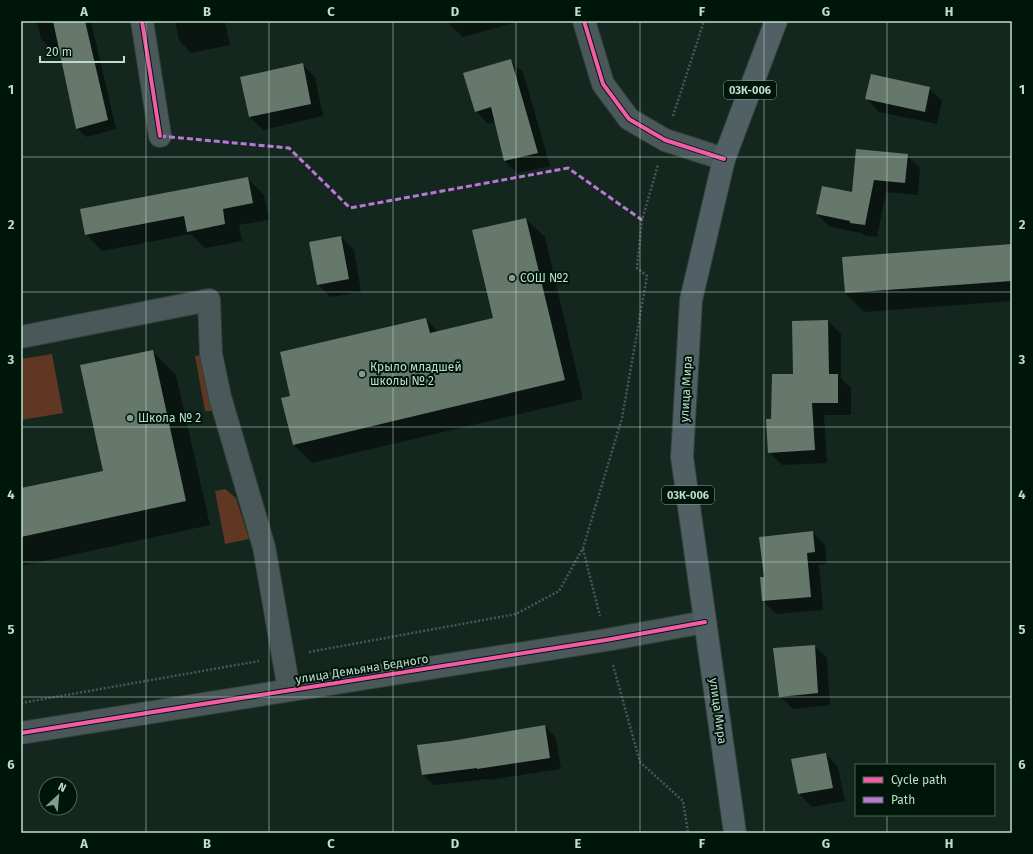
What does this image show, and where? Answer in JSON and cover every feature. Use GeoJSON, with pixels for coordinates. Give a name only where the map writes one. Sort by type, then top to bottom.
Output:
{"type":"FeatureCollection","features":[{"type":"Feature","properties":{"kind":"main road","name":"03К-006"},"geometry":{"type":"LineString","coordinates":[[724,159],[776,21]]}},
{"type":"Feature","properties":{"kind":"main road","name":"улица Мира"},"geometry":{"type":"LineString","coordinates":[[724,159],[691,300],[682,457],[735,833]]}},
{"type":"Feature","properties":{"kind":"street"},"geometry":{"type":"LineString","coordinates":[[142,21],[160,136]]}},
{"type":"Feature","properties":{"kind":"street"},"geometry":{"type":"LineString","coordinates":[[584,21],[603,84],[629,119],[665,140],[724,159]]}},
{"type":"Feature","properties":{"kind":"street"},"geometry":{"type":"LineString","coordinates":[[21,337],[209,300],[212,354],[220,397],[264,547],[282,657],[289,690]]}},
{"type":"Feature","properties":{"kind":"street","name":"улица Демьяна Бедного"},"geometry":{"type":"LineString","coordinates":[[21,733],[606,640],[705,622]]}},
{"type":"Feature","properties":{"kind":"path"},"geometry":{"type":"LineString","coordinates":[[21,703],[516,614],[559,591],[583,548],[622,418],[647,276],[637,268],[642,220],[665,140],[704,21]]}},
{"type":"Feature","properties":{"kind":"path"},"geometry":{"type":"LineString","coordinates":[[583,548],[606,640],[640,762],[683,801],[688,833]]}},
{"type":"Feature","properties":{"kind":"shaded area"},"geometry":{"type":"Polygon","coordinates":[[[52,354],[63,413],[21,420],[21,359],[52,354]]]}},
{"type":"Feature","properties":{"kind":"shaded area"},"geometry":{"type":"Polygon","coordinates":[[[211,354],[213,411],[205,411],[195,356],[211,354]]]}},
{"type":"Feature","properties":{"kind":"shaded area"},"geometry":{"type":"Polygon","coordinates":[[[225,489],[236,498],[249,539],[225,544],[215,491],[225,489]]]}},
{"type":"Feature","properties":{"kind":"building"},"geometry":{"type":"Polygon","coordinates":[[[53,21],[85,21],[108,120],[76,129],[53,21]]]}},
{"type":"Feature","properties":{"kind":"building"},"geometry":{"type":"Polygon","coordinates":[[[511,59],[538,153],[504,161],[491,107],[475,112],[463,73],[511,59]]]}},
{"type":"Feature","properties":{"kind":"building"},"geometry":{"type":"Polygon","coordinates":[[[303,63],[311,104],[249,117],[240,77],[303,63]]]}},
{"type":"Feature","properties":{"kind":"building"},"geometry":{"type":"Polygon","coordinates":[[[871,74],[930,87],[925,112],[865,99],[871,74]]]}},
{"type":"Feature","properties":{"kind":"building"},"geometry":{"type":"Polygon","coordinates":[[[856,149],[908,154],[905,183],[874,180],[865,225],[850,223],[850,221],[816,214],[822,186],[852,192],[856,149]]]}},
{"type":"Feature","properties":{"kind":"building"},"geometry":{"type":"Polygon","coordinates":[[[248,177],[253,203],[223,209],[225,224],[187,232],[184,216],[85,235],[80,209],[248,177]]]}},
{"type":"Feature","properties":{"kind":"building"},"geometry":{"type":"Polygon","coordinates":[[[526,218],[565,380],[293,445],[281,398],[290,396],[280,352],[426,318],[430,333],[493,318],[472,230],[526,218]]]}},
{"type":"Feature","properties":{"kind":"building"},"geometry":{"type":"Polygon","coordinates":[[[341,236],[349,279],[317,285],[309,242],[341,236]]]}},
{"type":"Feature","properties":{"kind":"building"},"geometry":{"type":"Polygon","coordinates":[[[1012,244],[1012,281],[845,293],[842,257],[1012,244]]]}},
{"type":"Feature","properties":{"kind":"building"},"geometry":{"type":"Polygon","coordinates":[[[828,320],[829,374],[838,374],[838,403],[812,403],[815,450],[768,453],[766,419],[771,419],[772,374],[793,374],[792,321],[828,320]]]}},
{"type":"Feature","properties":{"kind":"building","name":"Школа № 2"},"geometry":{"type":"Polygon","coordinates":[[[153,350],[186,501],[21,537],[21,488],[103,471],[80,365],[153,350]]]}},
{"type":"Feature","properties":{"kind":"building"},"geometry":{"type":"Polygon","coordinates":[[[813,531],[815,552],[807,553],[811,597],[762,601],[760,577],[764,577],[759,537],[813,531]]]}},
{"type":"Feature","properties":{"kind":"building"},"geometry":{"type":"Polygon","coordinates":[[[815,645],[818,693],[779,697],[773,648],[815,645]]]}},
{"type":"Feature","properties":{"kind":"building"},"geometry":{"type":"Polygon","coordinates":[[[545,725],[550,758],[477,769],[422,775],[417,745],[451,741],[545,725]]]}},
{"type":"Feature","properties":{"kind":"building"},"geometry":{"type":"Polygon","coordinates":[[[826,753],[833,788],[798,794],[791,759],[826,753]]]}},
{"type":"Feature","properties":{"kind":"marked path"},"geometry":{"type":"LineString","coordinates":[[160,136],[289,148],[350,208],[568,168],[642,220]]}},
{"type":"Feature","properties":{"kind":"cycle path"},"geometry":{"type":"LineString","coordinates":[[142,21],[160,136]]}},
{"type":"Feature","properties":{"kind":"cycle path"},"geometry":{"type":"LineString","coordinates":[[584,21],[603,84],[629,119],[665,140],[724,159]]}},
{"type":"Feature","properties":{"kind":"cycle path"},"geometry":{"type":"LineString","coordinates":[[21,733],[606,640],[705,622]]}},
{"type":"Feature","properties":{"kind":"place","name":"СОШ №2"},"geometry":{"type":"Point","coordinates":[512,278]}},
{"type":"Feature","properties":{"kind":"place","name":"Крыло младшей школы № 2"},"geometry":{"type":"Point","coordinates":[362,374]}},
{"type":"Feature","properties":{"kind":"place","name":"Школа № 2"},"geometry":{"type":"Point","coordinates":[130,418]}}]}
